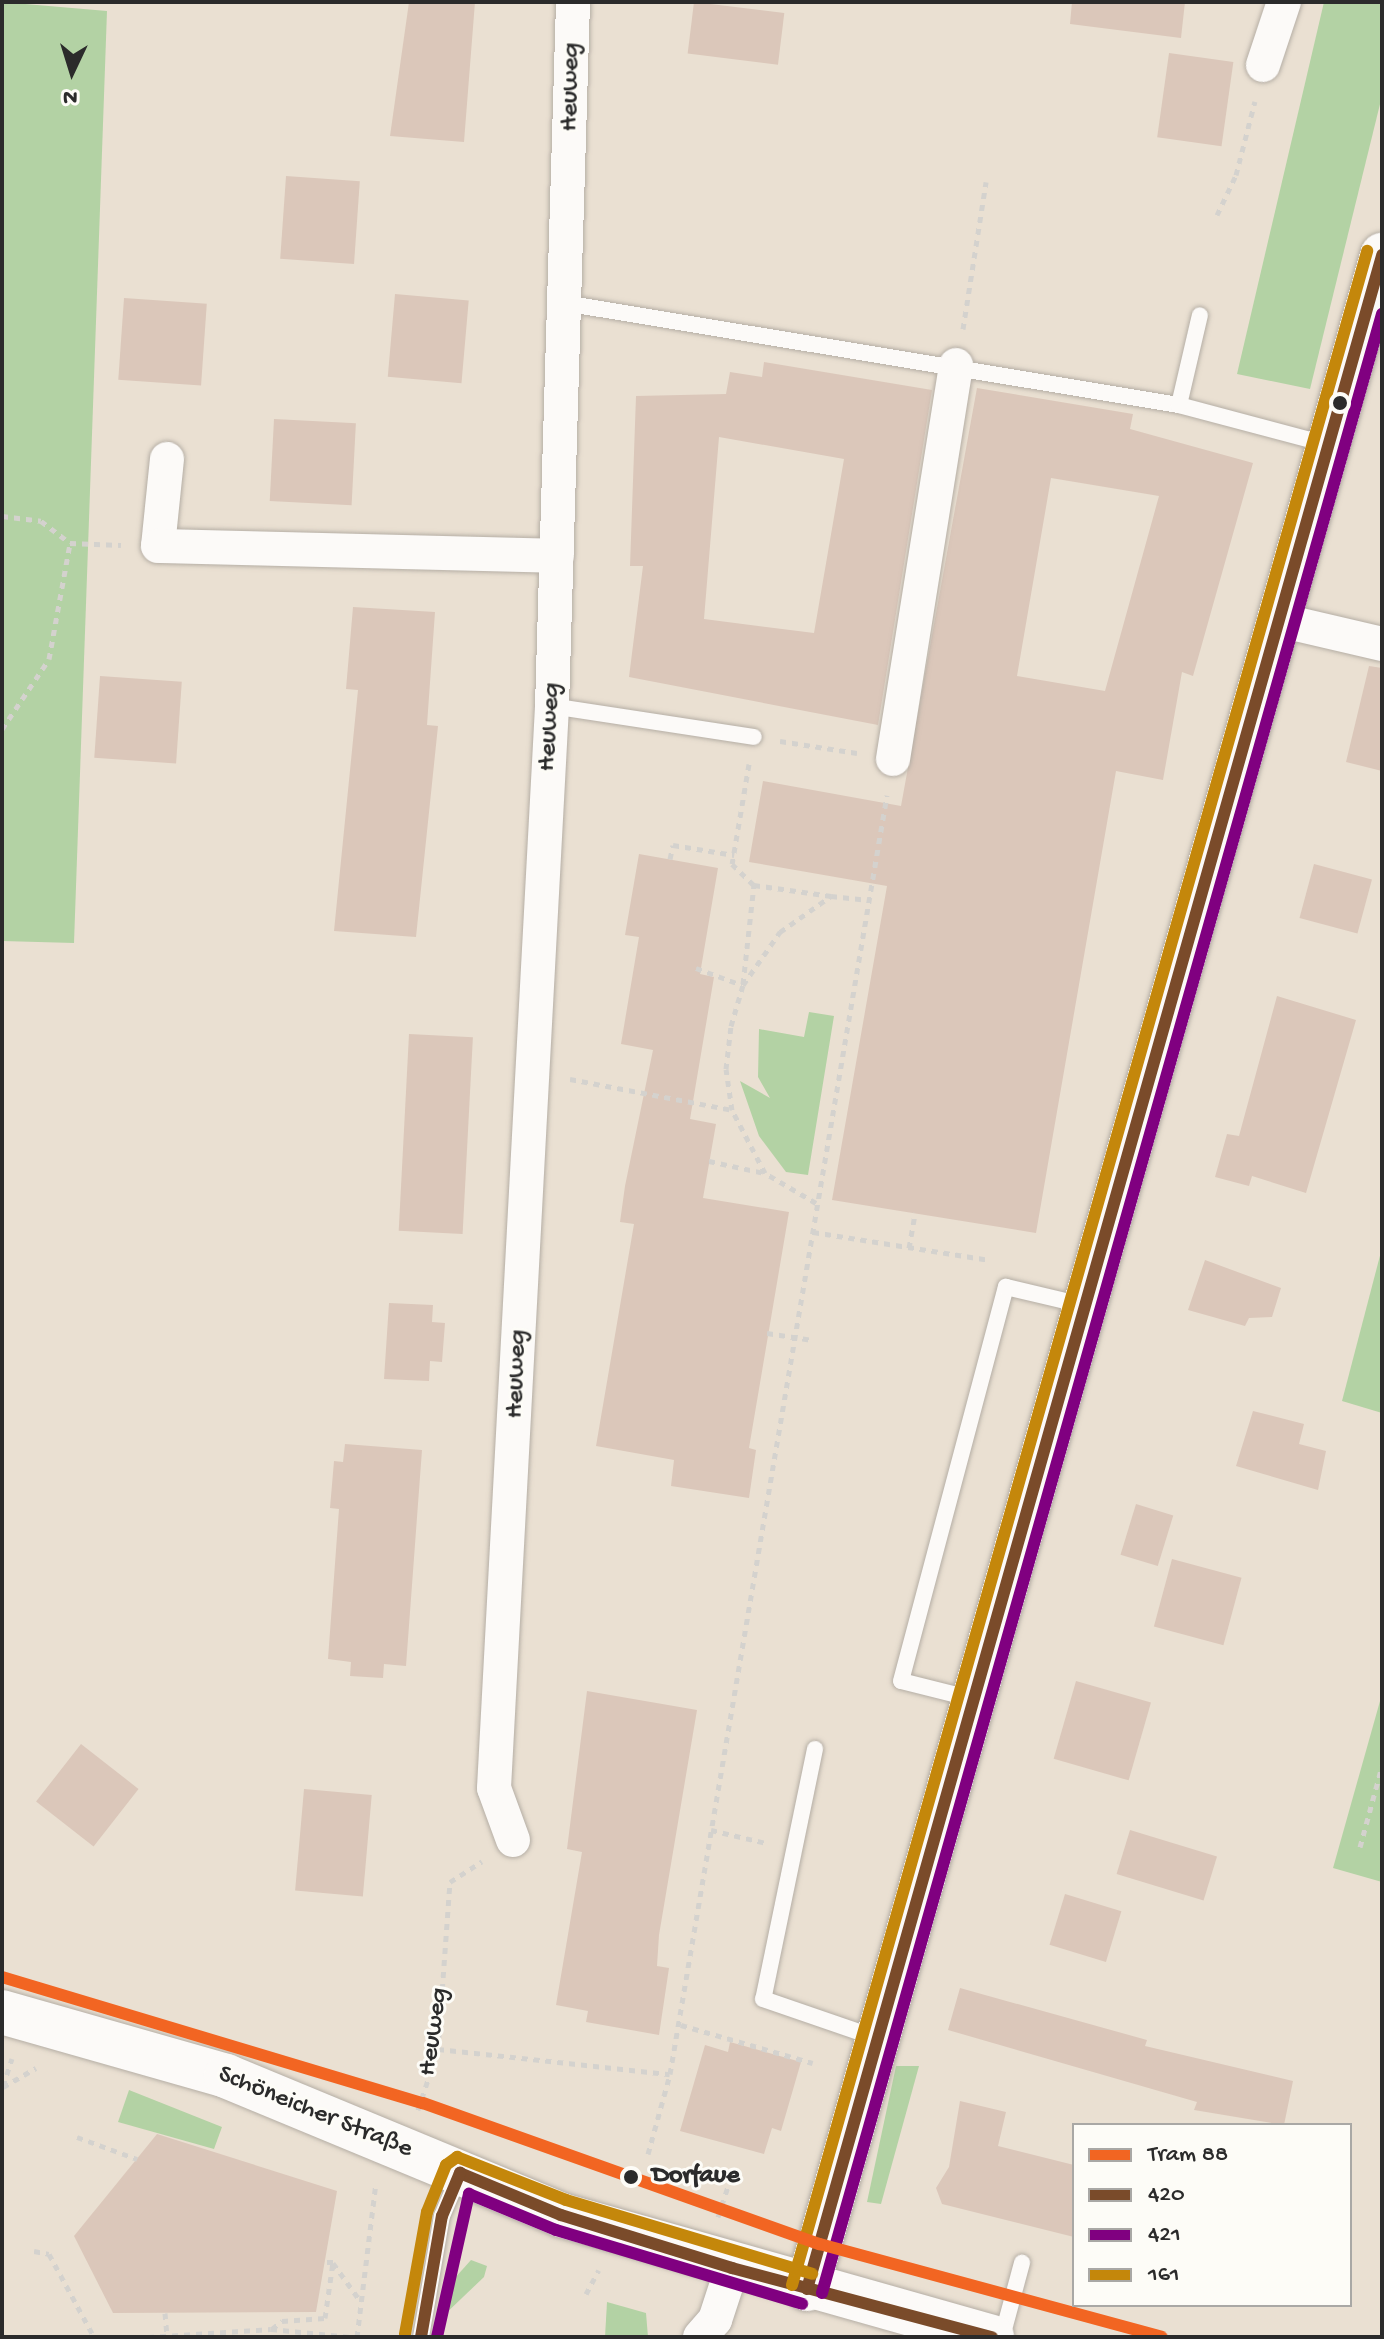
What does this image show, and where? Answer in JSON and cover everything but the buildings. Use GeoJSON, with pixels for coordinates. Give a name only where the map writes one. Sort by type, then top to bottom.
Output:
{"type":"FeatureCollection","features":[{"type":"Feature","properties":{"kind":"street","name":"Heuweg"},"geometry":{"type":"LineString","coordinates":[[513,1840],[494,1788],[552,706],[570,304],[573,2]]}},
{"type":"Feature","properties":{"kind":"street"},"geometry":{"type":"LineString","coordinates":[[1263,65],[1284,2]]}},
{"type":"Feature","properties":{"kind":"street"},"geometry":{"type":"LineString","coordinates":[[807,2289],[1382,255]]}},
{"type":"Feature","properties":{"kind":"street"},"geometry":{"type":"LineString","coordinates":[[893,759],[956,365]]}},
{"type":"Feature","properties":{"kind":"street"},"geometry":{"type":"LineString","coordinates":[[167,459],[158,546],[557,556]]}},
{"type":"Feature","properties":{"kind":"street"},"geometry":{"type":"LineString","coordinates":[[1279,620],[1382,644]]}},
{"type":"Feature","properties":{"kind":"street","name":"Schöneicher Straße"},"geometry":{"type":"LineString","coordinates":[[9,2029],[226,2076],[384,2159],[460,2173],[561,2215],[732,2268],[992,2337]]}},
{"type":"Feature","properties":{"kind":"street"},"geometry":{"type":"LineString","coordinates":[[700,2337],[715,2320],[732,2268]]}},
{"type":"Feature","properties":{"kind":"lane"},"geometry":{"type":"LineString","coordinates":[[570,304],[677,318],[1179,405],[1327,445]]}},
{"type":"Feature","properties":{"kind":"lane"},"geometry":{"type":"LineString","coordinates":[[1179,405],[1200,315]]}},
{"type":"Feature","properties":{"kind":"lane"},"geometry":{"type":"LineString","coordinates":[[552,706],[754,737]]}},
{"type":"Feature","properties":{"kind":"lane"},"geometry":{"type":"LineString","coordinates":[[973,1699],[901,1681],[1006,1287],[1087,1307]]}},
{"type":"Feature","properties":{"kind":"lane"},"geometry":{"type":"LineString","coordinates":[[815,1749],[763,1999],[878,2038]]}},
{"type":"Feature","properties":{"kind":"lane"},"geometry":{"type":"LineString","coordinates":[[421,2337],[442,2216],[460,2173]]}},
{"type":"Feature","properties":{"kind":"lane"},"geometry":{"type":"LineString","coordinates":[[1002,2337],[1022,2263]]}},
{"type":"Feature","properties":{"kind":"path"},"geometry":{"type":"LineString","coordinates":[[1217,215],[1236,175],[1263,65]]}},
{"type":"Feature","properties":{"kind":"path"},"geometry":{"type":"LineString","coordinates":[[956,365],[986,182]]}},
{"type":"Feature","properties":{"kind":"path"},"geometry":{"type":"LineString","coordinates":[[2,516],[41,521],[70,543],[158,546]]}},
{"type":"Feature","properties":{"kind":"path"},"geometry":{"type":"LineString","coordinates":[[2,729],[49,659],[70,543]]}},
{"type":"Feature","properties":{"kind":"path"},"geometry":{"type":"LineString","coordinates":[[648,2154],[681,2025],[711,1830],[893,759],[754,737],[732,864],[754,885],[869,900]]}},
{"type":"Feature","properties":{"kind":"path"},"geometry":{"type":"LineString","coordinates":[[670,859],[673,845],[734,855]]}},
{"type":"Feature","properties":{"kind":"path"},"geometry":{"type":"LineString","coordinates":[[754,885],[743,985],[726,1069],[732,1110],[765,1173]]}},
{"type":"Feature","properties":{"kind":"path"},"geometry":{"type":"LineString","coordinates":[[743,985],[780,932],[831,896]]}},
{"type":"Feature","properties":{"kind":"path"},"geometry":{"type":"LineString","coordinates":[[696,968],[743,985]]}},
{"type":"Feature","properties":{"kind":"path"},"geometry":{"type":"LineString","coordinates":[[533,1073],[732,1110]]}},
{"type":"Feature","properties":{"kind":"path"},"geometry":{"type":"LineString","coordinates":[[709,1161],[765,1173],[817,1203]]}},
{"type":"Feature","properties":{"kind":"path"},"geometry":{"type":"LineString","coordinates":[[909,1248],[915,1213]]}},
{"type":"Feature","properties":{"kind":"path"},"geometry":{"type":"LineString","coordinates":[[813,1232],[995,1260]]}},
{"type":"Feature","properties":{"kind":"path"},"geometry":{"type":"LineString","coordinates":[[767,1333],[812,1340]]}},
{"type":"Feature","properties":{"kind":"path"},"geometry":{"type":"LineString","coordinates":[[1360,1847],[1382,1766]]}},
{"type":"Feature","properties":{"kind":"path"},"geometry":{"type":"LineString","coordinates":[[711,1830],[795,1849]]}},
{"type":"Feature","properties":{"kind":"path","name":"Heuweg"},"geometry":{"type":"LineString","coordinates":[[384,2159],[423,2103],[438,2049],[450,1882],[513,1840]]}},
{"type":"Feature","properties":{"kind":"path"},"geometry":{"type":"LineString","coordinates":[[681,2025],[813,2063]]}},
{"type":"Feature","properties":{"kind":"path"},"geometry":{"type":"LineString","coordinates":[[9,2029],[3,2087],[41,2064]]}},
{"type":"Feature","properties":{"kind":"path"},"geometry":{"type":"LineString","coordinates":[[438,2049],[670,2074]]}},
{"type":"Feature","properties":{"kind":"path"},"geometry":{"type":"LineString","coordinates":[[77,2137],[137,2159]]}},
{"type":"Feature","properties":{"kind":"path"},"geometry":{"type":"LineString","coordinates":[[148,2337],[225,2335],[271,2329],[354,2337],[384,2159]]}},
{"type":"Feature","properties":{"kind":"path"},"geometry":{"type":"LineString","coordinates":[[715,2226],[730,2180]]}},
{"type":"Feature","properties":{"kind":"path"},"geometry":{"type":"LineString","coordinates":[[34,2251],[49,2254],[94,2337]]}},
{"type":"Feature","properties":{"kind":"path"},"geometry":{"type":"LineString","coordinates":[[325,2262],[333,2262]]}},
{"type":"Feature","properties":{"kind":"path"},"geometry":{"type":"LineString","coordinates":[[333,2262],[361,2302]]}},
{"type":"Feature","properties":{"kind":"path"},"geometry":{"type":"LineString","coordinates":[[271,2329],[282,2321],[325,2318],[333,2262]]}},
{"type":"Feature","properties":{"kind":"path"},"geometry":{"type":"LineString","coordinates":[[165,2313],[167,2335]]}},
{"type":"Feature","properties":{"kind":"green space"},"geometry":{"type":"Polygon","coordinates":[[[2,2],[107,11],[74,943],[2,941],[2,2]]]}},
{"type":"Feature","properties":{"kind":"green space"},"geometry":{"type":"Polygon","coordinates":[[[1324,2],[1382,2],[1382,96],[1310,389],[1237,374],[1324,2]]]}},
{"type":"Feature","properties":{"kind":"green space"},"geometry":{"type":"Polygon","coordinates":[[[809,1012],[834,1016],[808,1175],[786,1172],[759,1136],[740,1081],[770,1098],[758,1077],[759,1029],[804,1037],[809,1012]]]}},
{"type":"Feature","properties":{"kind":"green space"},"geometry":{"type":"Polygon","coordinates":[[[1382,1248],[1382,1413],[1342,1401],[1382,1248]]]}},
{"type":"Feature","properties":{"kind":"green space"},"geometry":{"type":"Polygon","coordinates":[[[1382,1694],[1382,1882],[1333,1868],[1382,1694]]]}},
{"type":"Feature","properties":{"kind":"green space"},"geometry":{"type":"Polygon","coordinates":[[[896,2066],[919,2066],[881,2204],[867,2202],[896,2066]]]}},
{"type":"Feature","properties":{"kind":"green space"},"geometry":{"type":"Polygon","coordinates":[[[129,2090],[222,2127],[214,2149],[118,2122],[129,2090]]]}},
{"type":"Feature","properties":{"kind":"green space"},"geometry":{"type":"Polygon","coordinates":[[[471,2260],[487,2266],[484,2277],[441,2318],[445,2289],[471,2260]]]}},
{"type":"Feature","properties":{"kind":"green space"},"geometry":{"type":"Polygon","coordinates":[[[607,2302],[646,2313],[648,2337],[605,2337],[607,2302]]]}},
{"type":"Feature","properties":{"kind":"tram line","name":"88"},"geometry":{"type":"LineString","coordinates":[[2,1977],[423,2103],[820,2244],[1162,2337]]}},
{"type":"Feature","properties":{"kind":"transit line","name":"161"},"geometry":{"type":"LineString","coordinates":[[792,2285],[1367,251]]}},
{"type":"Feature","properties":{"kind":"transit line","name":"420"},"geometry":{"type":"LineString","coordinates":[[807,2289],[1382,255]]}},
{"type":"Feature","properties":{"kind":"transit line","name":"421"},"geometry":{"type":"LineString","coordinates":[[822,2293],[1382,314]]}},
{"type":"Feature","properties":{"kind":"transit line","name":"161"},"geometry":{"type":"LineString","coordinates":[[405,2334],[427,2212],[446,2165],[457,2157],[566,2200],[812,2274]]}},
{"type":"Feature","properties":{"kind":"transit line","name":"420"},"geometry":{"type":"LineString","coordinates":[[460,2173],[561,2215],[732,2268],[992,2337]]}},
{"type":"Feature","properties":{"kind":"transit line","name":"420"},"geometry":{"type":"LineString","coordinates":[[421,2337],[442,2216],[460,2173]]}},
{"type":"Feature","properties":{"kind":"transit line","name":"421"},"geometry":{"type":"LineString","coordinates":[[437,2337],[469,2194],[556,2230],[802,2304]]}},
{"type":"Feature","properties":{"kind":"place","name":"Dorfaue"},"geometry":{"type":"Point","coordinates":[631,2177]}}]}
